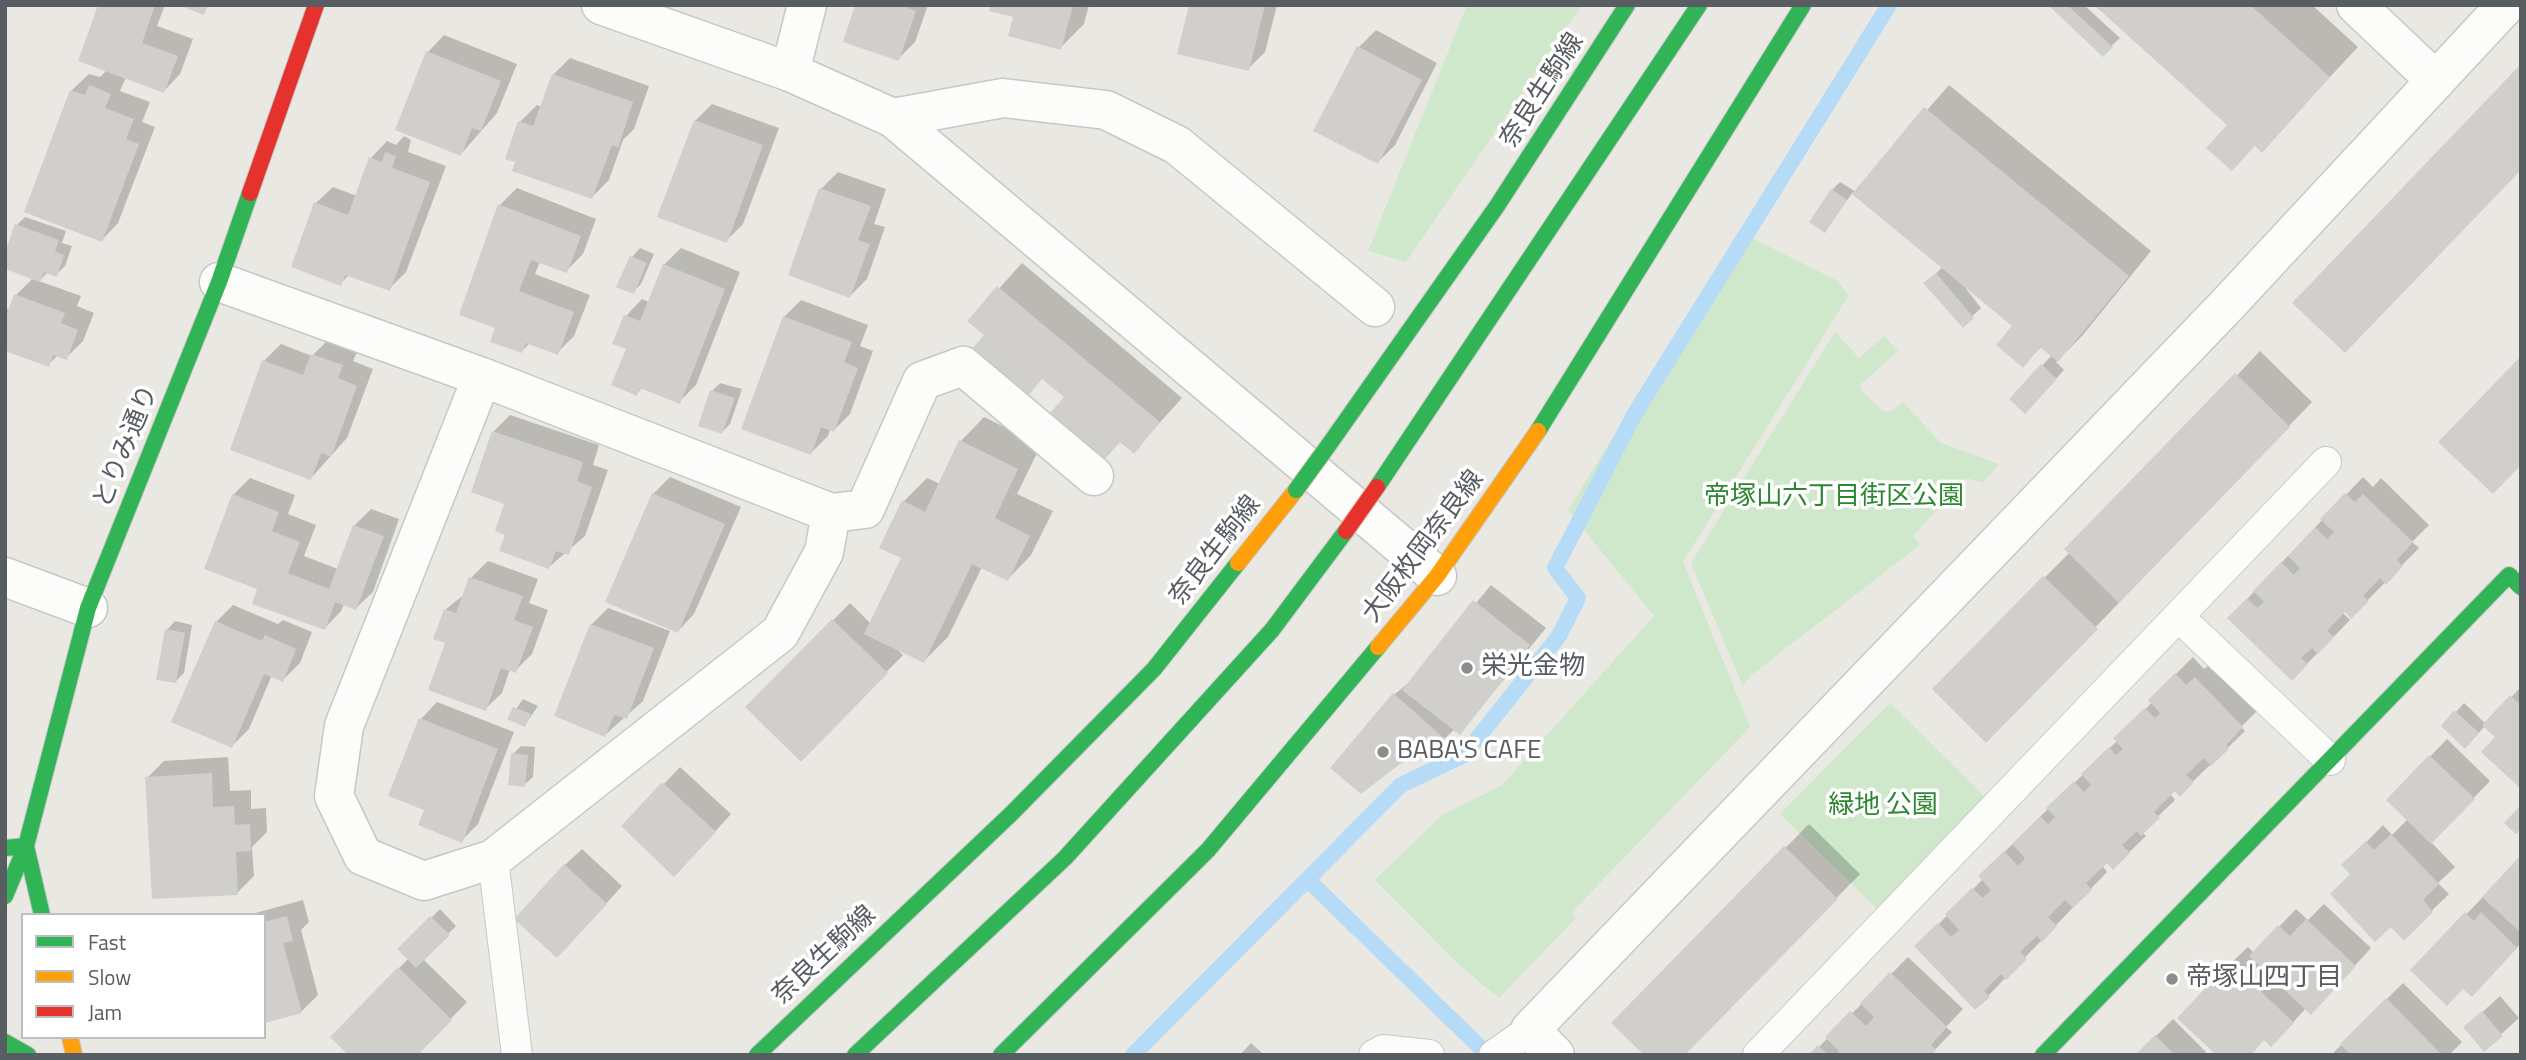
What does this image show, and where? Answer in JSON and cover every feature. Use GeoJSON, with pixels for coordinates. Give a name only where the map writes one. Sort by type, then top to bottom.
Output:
{"type":"FeatureCollection","features":[{"type":"Feature","properties":{"kind":"main road","name":"とりみ通り"},"geometry":{"type":"LineString","coordinates":[[41,913],[12,846],[88,608],[219,282],[316,5]]}},
{"type":"Feature","properties":{"kind":"main road","name":"奈良生駒線"},"geometry":{"type":"LineString","coordinates":[[757,1055],[1012,814],[1154,669],[1328,446],[1497,206],[1627,5]]}},
{"type":"Feature","properties":{"kind":"main road"},"geometry":{"type":"LineString","coordinates":[[855,1055],[1065,858],[1272,630],[1377,487],[1699,5]]}},
{"type":"Feature","properties":{"kind":"main road","name":"大阪枚岡奈良線"},"geometry":{"type":"LineString","coordinates":[[1001,1055],[1208,850],[1437,576],[1523,456],[1803,5]]}},
{"type":"Feature","properties":{"kind":"main road"},"geometry":{"type":"LineString","coordinates":[[2043,1055],[2330,760],[2517,575]]}},
{"type":"Feature","properties":{"kind":"main road"},"geometry":{"type":"LineString","coordinates":[[5,896],[12,846]]}},
{"type":"Feature","properties":{"kind":"main road"},"geometry":{"type":"LineString","coordinates":[[5,1042],[28,1055]]}},
{"type":"Feature","properties":{"kind":"street"},"geometry":{"type":"LineString","coordinates":[[601,5],[790,72],[893,118],[1437,576]]}},
{"type":"Feature","properties":{"kind":"street"},"geometry":{"type":"LineString","coordinates":[[790,72],[807,5]]}},
{"type":"Feature","properties":{"kind":"street"},"geometry":{"type":"LineString","coordinates":[[2356,5],[2436,80]]}},
{"type":"Feature","properties":{"kind":"street"},"geometry":{"type":"LineString","coordinates":[[1543,1042],[2506,5]]}},
{"type":"Feature","properties":{"kind":"street"},"geometry":{"type":"LineString","coordinates":[[893,118],[1003,98],[1107,110],[1177,145],[1375,307]]}},
{"type":"Feature","properties":{"kind":"street"},"geometry":{"type":"LineString","coordinates":[[219,282],[482,377],[831,513],[864,509],[922,381],[963,366],[1094,476]]}},
{"type":"Feature","properties":{"kind":"street"},"geometry":{"type":"LineString","coordinates":[[482,377],[344,726],[334,796],[363,856],[424,881],[492,859],[780,633],[824,552],[831,513]]}},
{"type":"Feature","properties":{"kind":"street"},"geometry":{"type":"LineString","coordinates":[[5,577],[88,608]]}},
{"type":"Feature","properties":{"kind":"lane"},"geometry":{"type":"LineString","coordinates":[[1758,1055],[2326,462]]}},
{"type":"Feature","properties":{"kind":"lane"},"geometry":{"type":"LineString","coordinates":[[2179,618],[2330,760]]}},
{"type":"Feature","properties":{"kind":"lane"},"geometry":{"type":"LineString","coordinates":[[492,859],[517,1055]]}},
{"type":"Feature","properties":{"kind":"lane"},"geometry":{"type":"LineString","coordinates":[[1494,1055],[1543,1042]]}},
{"type":"Feature","properties":{"kind":"lane"},"geometry":{"type":"LineString","coordinates":[[1374,1055],[1383,1050],[1429,1055]]}},
{"type":"Feature","properties":{"kind":"green space"},"geometry":{"type":"Polygon","coordinates":[[[1467,5],[1582,5],[1406,262],[1368,251],[1467,5]]]}},
{"type":"Feature","properties":{"kind":"green space"},"geometry":{"type":"Polygon","coordinates":[[[1740,232],[1836,280],[1849,295],[1683,562],[1750,727],[1571,913],[1576,918],[1499,998],[1457,963],[1375,880],[1442,815],[1501,786],[1654,616],[1568,510],[1740,232]]]}},
{"type":"Feature","properties":{"kind":"green space","name":"帝塚山六丁目街区公園"},"geometry":{"type":"Polygon","coordinates":[[[1835,332],[1859,358],[1884,336],[1898,351],[1860,385],[1862,391],[1883,411],[1890,412],[1903,402],[1941,443],[1999,464],[1983,483],[1966,478],[1913,536],[1920,545],[1750,676],[1743,687],[1691,563],[1835,332]]]}},
{"type":"Feature","properties":{"kind":"green space","name":"緑地 公園"},"geometry":{"type":"Polygon","coordinates":[[[1890,703],[1987,799],[1878,910],[1780,814],[1890,703]]]}},
{"type":"Feature","properties":{"kind":"building"},"geometry":{"type":"Polygon","coordinates":[[[98,5],[155,5],[142,43],[178,56],[164,93],[78,61],[98,5]]]}},
{"type":"Feature","properties":{"kind":"building"},"geometry":{"type":"Polygon","coordinates":[[[179,5],[208,5],[204,15],[179,5]]]}},
{"type":"Feature","properties":{"kind":"building"},"geometry":{"type":"Polygon","coordinates":[[[855,5],[901,5],[916,11],[899,61],[843,42],[855,5]]]}},
{"type":"Feature","properties":{"kind":"building"},"geometry":{"type":"Polygon","coordinates":[[[990,5],[1073,5],[1061,50],[1008,36],[1013,17],[989,11],[990,5]]]}},
{"type":"Feature","properties":{"kind":"building"},"geometry":{"type":"Polygon","coordinates":[[[1189,5],[1265,5],[1249,71],[1177,54],[1189,5]]]}},
{"type":"Feature","properties":{"kind":"building"},"geometry":{"type":"Polygon","coordinates":[[[2048,5],[2067,5],[2113,47],[2103,57],[2048,5]]]}},
{"type":"Feature","properties":{"kind":"building"},"geometry":{"type":"Polygon","coordinates":[[[2094,5],[2250,5],[2330,77],[2262,153],[2255,146],[2232,171],[2206,148],[2227,125],[2094,5]]]}},
{"type":"Feature","properties":{"kind":"building"},"geometry":{"type":"Polygon","coordinates":[[[1357,46],[1422,80],[1378,164],[1313,131],[1357,46]]]}},
{"type":"Feature","properties":{"kind":"building"},"geometry":{"type":"Polygon","coordinates":[[[426,51],[501,81],[481,131],[472,128],[461,156],[395,130],[426,51]]]}},
{"type":"Feature","properties":{"kind":"building"},"geometry":{"type":"Polygon","coordinates":[[[2521,64],[2521,170],[2345,353],[2292,303],[2521,64]]]}},
{"type":"Feature","properties":{"kind":"building"},"geometry":{"type":"Polygon","coordinates":[[[552,74],[633,102],[618,148],[612,145],[592,199],[512,171],[515,162],[505,159],[518,121],[533,126],[552,74]]]}},
{"type":"Feature","properties":{"kind":"building"},"geometry":{"type":"Polygon","coordinates":[[[89,85],[111,94],[105,108],[134,119],[126,139],[139,144],[102,242],[24,212],[70,90],[85,95],[89,85]]]}},
{"type":"Feature","properties":{"kind":"building"},"geometry":{"type":"Polygon","coordinates":[[[1924,107],[2129,276],[2058,362],[2040,347],[2023,368],[1996,345],[2012,326],[1852,194],[1924,107]]]}},
{"type":"Feature","properties":{"kind":"building"},"geometry":{"type":"Polygon","coordinates":[[[694,120],[763,145],[727,243],[657,217],[694,120]]]}},
{"type":"Feature","properties":{"kind":"building"},"geometry":{"type":"Polygon","coordinates":[[[385,152],[396,156],[392,168],[430,182],[390,291],[345,275],[341,286],[291,267],[314,202],[348,215],[369,157],[382,162],[385,152]]]}},
{"type":"Feature","properties":{"kind":"building"},"geometry":{"type":"Polygon","coordinates":[[[819,188],[871,206],[858,240],[870,244],[850,298],[788,275],[819,188]]]}},
{"type":"Feature","properties":{"kind":"building"},"geometry":{"type":"Polygon","coordinates":[[[1831,189],[1847,200],[1825,233],[1809,222],[1831,189]]]}},
{"type":"Feature","properties":{"kind":"building"},"geometry":{"type":"Polygon","coordinates":[[[498,204],[581,236],[567,273],[531,260],[519,291],[574,312],[558,355],[526,343],[522,353],[490,342],[495,328],[459,315],[498,204]]]}},
{"type":"Feature","properties":{"kind":"building"},"geometry":{"type":"Polygon","coordinates":[[[15,224],[59,240],[55,251],[64,255],[57,277],[44,272],[40,282],[5,269],[5,252],[15,224]]]}},
{"type":"Feature","properties":{"kind":"building"},"geometry":{"type":"Polygon","coordinates":[[[630,256],[647,263],[634,294],[616,287],[630,256]]]}},
{"type":"Feature","properties":{"kind":"building"},"geometry":{"type":"Polygon","coordinates":[[[663,264],[725,289],[680,404],[640,388],[637,396],[611,385],[626,349],[612,344],[624,315],[640,321],[663,264]]]}},
{"type":"Feature","properties":{"kind":"building"},"geometry":{"type":"Polygon","coordinates":[[[1936,273],[1974,318],[1963,328],[1923,283],[1936,273]]]}},
{"type":"Feature","properties":{"kind":"building"},"geometry":{"type":"Polygon","coordinates":[[[997,286],[1160,422],[1134,454],[1120,442],[1105,459],[1050,413],[1064,397],[1042,379],[1027,397],[971,350],[984,335],[967,321],[997,286]]]}},
{"type":"Feature","properties":{"kind":"building"},"geometry":{"type":"Polygon","coordinates":[[[14,294],[65,313],[61,323],[78,330],[67,360],[53,355],[49,367],[5,351],[5,319],[14,294]]]}},
{"type":"Feature","properties":{"kind":"building"},"geometry":{"type":"Polygon","coordinates":[[[783,316],[852,342],[844,362],[858,368],[834,432],[821,427],[811,455],[741,429],[783,316]]]}},
{"type":"Feature","properties":{"kind":"building"},"geometry":{"type":"Polygon","coordinates":[[[311,354],[343,365],[338,378],[357,386],[331,457],[321,453],[311,480],[230,450],[262,360],[303,375],[311,354]]]}},
{"type":"Feature","properties":{"kind":"building"},"geometry":{"type":"Polygon","coordinates":[[[2521,356],[2521,465],[2493,494],[2438,442],[2521,356]]]}},
{"type":"Feature","properties":{"kind":"building"},"geometry":{"type":"Polygon","coordinates":[[[2041,364],[2057,379],[2025,414],[2009,399],[2041,364]]]}},
{"type":"Feature","properties":{"kind":"building"},"geometry":{"type":"Polygon","coordinates":[[[2235,373],[2290,427],[2119,603],[2064,549],[2235,373]]]}},
{"type":"Feature","properties":{"kind":"building"},"geometry":{"type":"Polygon","coordinates":[[[710,390],[735,398],[722,434],[698,426],[710,390]]]}},
{"type":"Feature","properties":{"kind":"building"},"geometry":{"type":"Polygon","coordinates":[[[492,431],[583,462],[577,481],[592,487],[569,555],[556,551],[549,569],[499,551],[505,535],[495,531],[504,504],[471,492],[492,431]]]}},
{"type":"Feature","properties":{"kind":"building"},"geometry":{"type":"Polygon","coordinates":[[[959,440],[1018,469],[995,518],[1030,536],[1008,581],[972,564],[924,663],[864,634],[901,558],[879,548],[902,500],[925,512],[959,440]]]}},
{"type":"Feature","properties":{"kind":"building"},"geometry":{"type":"Polygon","coordinates":[[[652,493],[725,524],[678,633],[605,602],[652,493]]]}},
{"type":"Feature","properties":{"kind":"building"},"geometry":{"type":"Polygon","coordinates":[[[2345,493],[2355,502],[2363,494],[2413,542],[2397,560],[2403,566],[2386,585],[2380,578],[2363,596],[2369,601],[2351,619],[2345,612],[2327,631],[2334,637],[2318,654],[2312,648],[2301,658],[2308,664],[2292,681],[2227,618],[2247,598],[2257,608],[2264,602],[2253,591],[2281,562],[2294,575],[2300,568],[2288,556],[2315,527],[2327,539],[2334,532],[2320,519],[2345,493]]]}},
{"type":"Feature","properties":{"kind":"building"},"geometry":{"type":"Polygon","coordinates":[[[232,494],[279,512],[272,531],[300,542],[288,573],[329,589],[353,525],[384,536],[356,610],[335,602],[325,630],[252,604],[257,589],[204,569],[232,494]]]}},
{"type":"Feature","properties":{"kind":"building"},"geometry":{"type":"Polygon","coordinates":[[[2043,576],[2098,629],[1986,743],[1932,689],[2043,576]]]}},
{"type":"Feature","properties":{"kind":"building"},"geometry":{"type":"Polygon","coordinates":[[[469,577],[523,596],[514,620],[533,627],[516,673],[501,668],[486,711],[428,690],[445,643],[433,639],[444,609],[456,613],[469,577]]]}},
{"type":"Feature","properties":{"kind":"building","name":"栄光金物"},"geometry":{"type":"Polygon","coordinates":[[[1473,600],[1530,645],[1460,735],[1402,690],[1473,600]]]}},
{"type":"Feature","properties":{"kind":"building"},"geometry":{"type":"Polygon","coordinates":[[[832,619],[888,673],[801,762],[745,707],[832,619]]]}},
{"type":"Feature","properties":{"kind":"building"},"geometry":{"type":"Polygon","coordinates":[[[215,621],[262,641],[265,635],[296,649],[283,682],[264,674],[232,748],[171,722],[215,621]]]}},
{"type":"Feature","properties":{"kind":"building"},"geometry":{"type":"Polygon","coordinates":[[[590,624],[654,648],[627,719],[614,715],[605,737],[554,716],[590,624]]]}},
{"type":"Feature","properties":{"kind":"building"},"geometry":{"type":"Polygon","coordinates":[[[165,629],[185,633],[176,683],[156,680],[165,629]]]}},
{"type":"Feature","properties":{"kind":"building"},"geometry":{"type":"Polygon","coordinates":[[[2175,673],[2186,685],[2195,677],[2243,727],[2226,745],[2229,749],[2211,766],[2204,758],[2186,775],[2194,782],[2180,797],[2175,791],[2154,812],[2160,818],[2141,836],[2137,831],[2122,845],[2130,853],[2113,870],[2107,863],[2086,883],[2092,890],[2073,908],[2065,900],[2048,917],[2057,926],[2042,942],[2037,936],[2020,952],[2027,959],[2006,980],[2001,974],[1984,991],[1990,997],[1975,1010],[1914,946],[1938,923],[1951,937],[1959,930],[1945,914],[1972,888],[1983,898],[1991,890],[1978,876],[2004,851],[2018,866],[2025,858],[2012,844],[2041,817],[2048,824],[2055,817],[2046,808],[2074,781],[2084,792],[2091,785],[2081,774],[2109,747],[2116,755],[2123,749],[2113,738],[2145,708],[2155,718],[2160,713],[2148,700],[2175,673]]]}},
{"type":"Feature","properties":{"kind":"building","name":"BABA'S CAFE"},"geometry":{"type":"Polygon","coordinates":[[[1393,693],[1446,740],[1400,764],[1361,794],[1330,768],[1393,693]]]}},
{"type":"Feature","properties":{"kind":"building"},"geometry":{"type":"Polygon","coordinates":[[[2510,695],[2518,703],[2521,699],[2521,789],[2481,752],[2495,737],[2482,725],[2510,695]]]}},
{"type":"Feature","properties":{"kind":"building"},"geometry":{"type":"Polygon","coordinates":[[[513,707],[531,714],[525,727],[507,719],[513,707]]]}},
{"type":"Feature","properties":{"kind":"building"},"geometry":{"type":"Polygon","coordinates":[[[2454,710],[2479,733],[2465,749],[2441,726],[2454,710]]]}},
{"type":"Feature","properties":{"kind":"building"},"geometry":{"type":"Polygon","coordinates":[[[419,718],[498,749],[462,843],[418,825],[424,810],[388,796],[419,718]]]}},
{"type":"Feature","properties":{"kind":"building"},"geometry":{"type":"Polygon","coordinates":[[[511,753],[528,755],[525,787],[508,785],[511,753]]]}},
{"type":"Feature","properties":{"kind":"building"},"geometry":{"type":"Polygon","coordinates":[[[2429,755],[2475,799],[2431,844],[2386,800],[2429,755]]]}},
{"type":"Feature","properties":{"kind":"building"},"geometry":{"type":"Polygon","coordinates":[[[212,773],[213,807],[234,806],[235,825],[250,824],[251,851],[236,852],[238,895],[152,899],[145,777],[212,773]]]}},
{"type":"Feature","properties":{"kind":"building"},"geometry":{"type":"Polygon","coordinates":[[[662,782],[716,832],[674,877],[621,826],[662,782]]]}},
{"type":"Feature","properties":{"kind":"building"},"geometry":{"type":"Polygon","coordinates":[[[2519,807],[2521,829],[2516,834],[2504,823],[2519,807]]]}},
{"type":"Feature","properties":{"kind":"building"},"geometry":{"type":"Polygon","coordinates":[[[2391,834],[2439,884],[2423,900],[2433,912],[2404,941],[2391,927],[2375,942],[2330,894],[2350,874],[2341,865],[2366,841],[2374,850],[2391,834]]]}},
{"type":"Feature","properties":{"kind":"building"},"geometry":{"type":"Polygon","coordinates":[[[1784,846],[1838,899],[1685,1055],[1644,1055],[1611,1023],[1784,846]]]}},
{"type":"Feature","properties":{"kind":"building"},"geometry":{"type":"Polygon","coordinates":[[[2521,855],[2521,933],[2482,897],[2521,855]]]}},
{"type":"Feature","properties":{"kind":"building"},"geometry":{"type":"Polygon","coordinates":[[[564,864],[607,904],[557,958],[514,919],[564,864]]]}},
{"type":"Feature","properties":{"kind":"building"},"geometry":{"type":"Polygon","coordinates":[[[2465,912],[2474,921],[2481,912],[2517,948],[2472,997],[2463,989],[2447,1006],[2410,970],[2465,912]]]}},
{"type":"Feature","properties":{"kind":"building"},"geometry":{"type":"Polygon","coordinates":[[[287,916],[293,941],[283,943],[302,1013],[266,1022],[266,921],[287,916]]]}},
{"type":"Feature","properties":{"kind":"building"},"geometry":{"type":"Polygon","coordinates":[[[430,916],[450,935],[416,968],[397,949],[430,916]]]}},
{"type":"Feature","properties":{"kind":"building"},"geometry":{"type":"Polygon","coordinates":[[[2306,919],[2356,966],[2311,1015],[2249,956],[2278,925],[2290,936],[2306,919]]]}},
{"type":"Feature","properties":{"kind":"building"},"geometry":{"type":"Polygon","coordinates":[[[2230,962],[2294,1023],[2271,1047],[2264,1040],[2251,1055],[2216,1055],[2177,1018],[2230,962]]]}},
{"type":"Feature","properties":{"kind":"building"},"geometry":{"type":"Polygon","coordinates":[[[398,967],[452,1020],[418,1055],[348,1055],[330,1037],[398,967]]]}},
{"type":"Feature","properties":{"kind":"building"},"geometry":{"type":"Polygon","coordinates":[[[1890,972],[1947,1027],[1931,1045],[1936,1050],[1931,1055],[1835,1055],[1839,1051],[1825,1037],[1850,1011],[1866,1026],[1874,1017],[1860,1003],[1890,972]]]}},
{"type":"Feature","properties":{"kind":"building"},"geometry":{"type":"Polygon","coordinates":[[[2386,998],[2442,1055],[2351,1055],[2340,1044],[2386,998]]]}},
{"type":"Feature","properties":{"kind":"building"},"geometry":{"type":"Polygon","coordinates":[[[2482,1011],[2503,1036],[2484,1052],[2463,1027],[2482,1011]]]}},
{"type":"Feature","properties":{"kind":"building"},"geometry":{"type":"Polygon","coordinates":[[[2155,1035],[2175,1055],[2135,1055],[2155,1035]]]}},
{"type":"Feature","properties":{"kind":"building"},"geometry":{"type":"Polygon","coordinates":[[[1818,1045],[1828,1055],[1808,1055],[1818,1045]]]}},
{"type":"Feature","properties":{"kind":"waterway"},"geometry":{"type":"LineString","coordinates":[[1133,1055],[1401,785],[1464,755],[1559,636],[1578,598],[1555,568],[1634,415],[1889,5]]}},
{"type":"Feature","properties":{"kind":"waterway"},"geometry":{"type":"LineString","coordinates":[[1307,879],[1488,1055]]}},
{"type":"Feature","properties":{"kind":"traffic: fast"},"geometry":{"type":"LineString","coordinates":[[1328,446],[1497,206],[1627,5]]}},
{"type":"Feature","properties":{"kind":"traffic: fast"},"geometry":{"type":"LineString","coordinates":[[1377,487],[1699,5]]}},
{"type":"Feature","properties":{"kind":"traffic: fast"},"geometry":{"type":"LineString","coordinates":[[1538,431],[1803,5]]}},
{"type":"Feature","properties":{"kind":"traffic: fast"},"geometry":{"type":"LineString","coordinates":[[42,913],[26,846],[88,608],[219,282],[250,193]]}},
{"type":"Feature","properties":{"kind":"traffic: fast"},"geometry":{"type":"LineString","coordinates":[[1296,490],[1328,446]]}},
{"type":"Feature","properties":{"kind":"traffic: fast"},"geometry":{"type":"LineString","coordinates":[[855,1055],[1065,858],[1272,630],[1346,531]]}},
{"type":"Feature","properties":{"kind":"traffic: fast"},"geometry":{"type":"LineString","coordinates":[[757,1055],[1011,814],[1154,669],[1238,563]]}},
{"type":"Feature","properties":{"kind":"traffic: fast"},"geometry":{"type":"LineString","coordinates":[[2043,1055],[2509,575],[2521,587]]}},
{"type":"Feature","properties":{"kind":"traffic: fast"},"geometry":{"type":"LineString","coordinates":[[1001,1055],[1208,850],[1378,647]]}},
{"type":"Feature","properties":{"kind":"traffic: fast"},"geometry":{"type":"LineString","coordinates":[[5,848],[26,846],[5,896]]}},
{"type":"Feature","properties":{"kind":"traffic: fast"},"geometry":{"type":"LineString","coordinates":[[5,1042],[28,1055]]}},
{"type":"Feature","properties":{"kind":"traffic: slow"},"geometry":{"type":"LineString","coordinates":[[1378,647],[1437,576],[1538,431]]}},
{"type":"Feature","properties":{"kind":"traffic: slow"},"geometry":{"type":"LineString","coordinates":[[1238,563],[1296,490]]}},
{"type":"Feature","properties":{"kind":"traffic: slow"},"geometry":{"type":"LineString","coordinates":[[70,1039],[74,1055]]}},
{"type":"Feature","properties":{"kind":"traffic: jam"},"geometry":{"type":"LineString","coordinates":[[250,193],[316,5]]}},
{"type":"Feature","properties":{"kind":"traffic: jam"},"geometry":{"type":"LineString","coordinates":[[1346,531],[1377,487]]}},
{"type":"Feature","properties":{"kind":"place","name":"栄光金物"},"geometry":{"type":"Point","coordinates":[1467,668]}},
{"type":"Feature","properties":{"kind":"place","name":"BABA'S CAFE"},"geometry":{"type":"Point","coordinates":[1383,752]}},
{"type":"Feature","properties":{"kind":"place","name":"帝塚山四丁目"},"geometry":{"type":"Point","coordinates":[2172,979]}}]}
